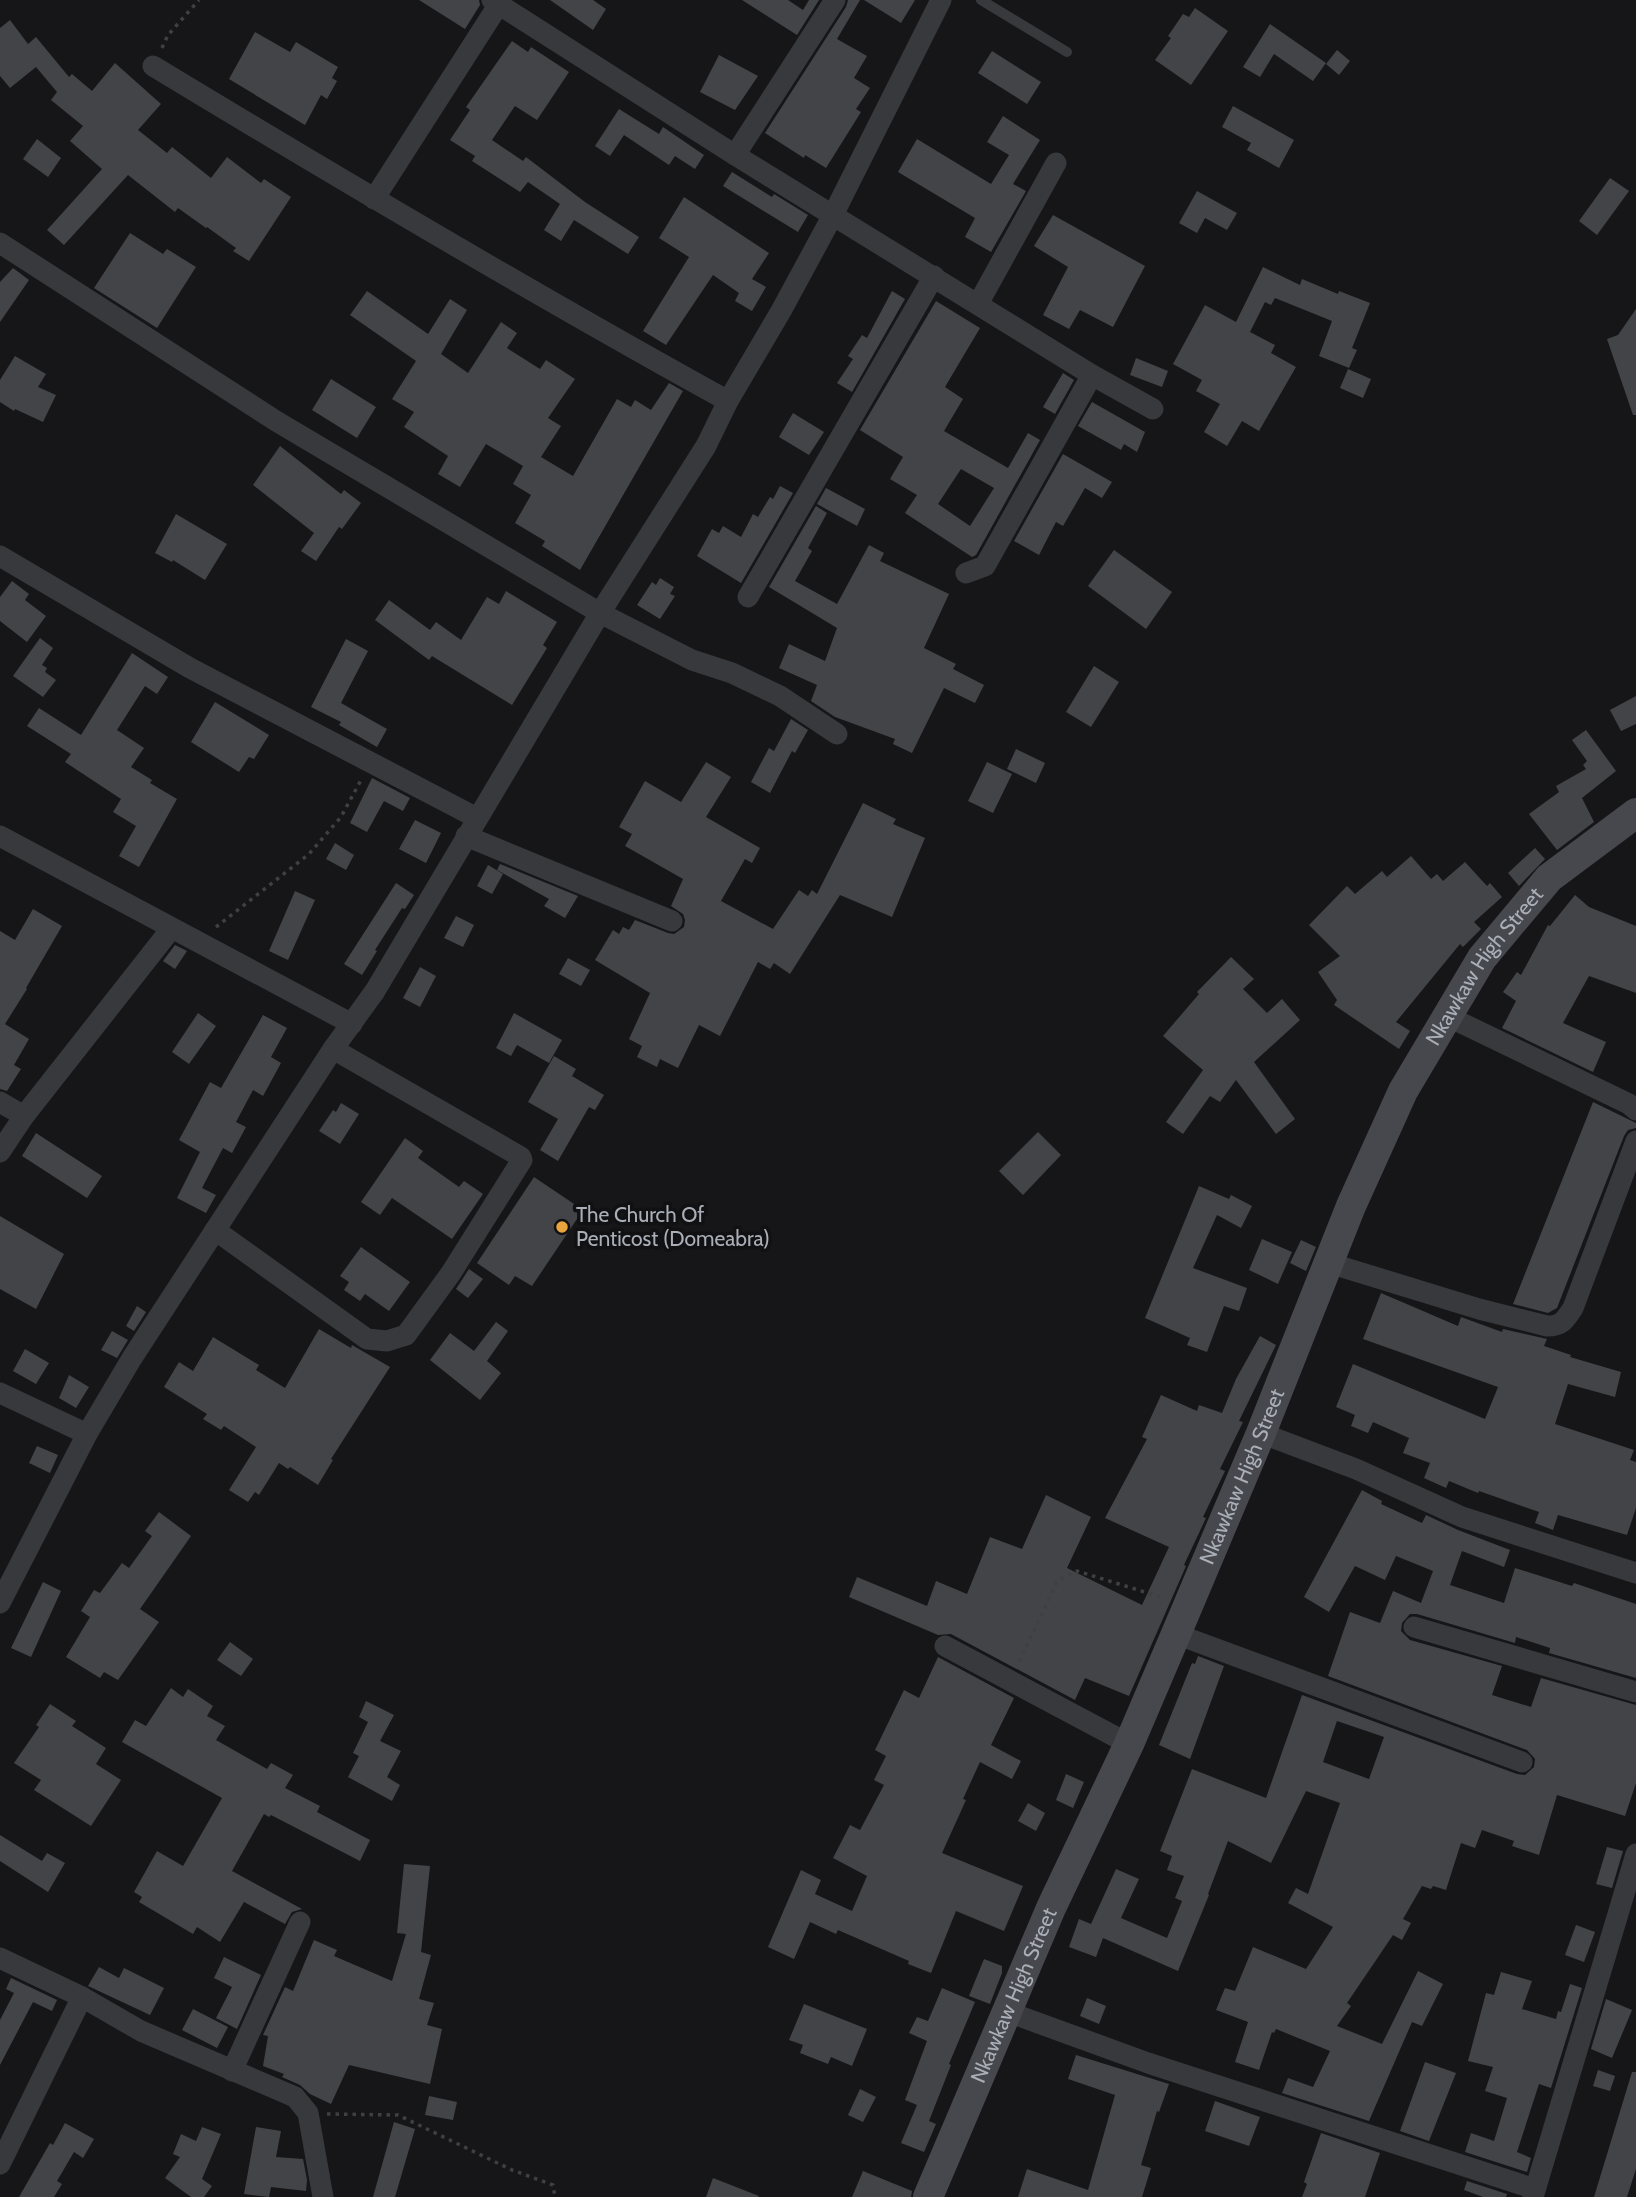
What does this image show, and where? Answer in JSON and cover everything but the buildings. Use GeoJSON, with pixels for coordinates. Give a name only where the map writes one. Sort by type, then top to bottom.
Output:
{"type":"FeatureCollection","features":[{"type":"Feature","properties":{"kind":"main road","name":"Nkawkaw High Street"},"geometry":{"type":"LineString","coordinates":[[928,2197],[1051,1908],[1129,1744],[1177,1634],[1261,1433],[1350,1206],[1403,1091],[1482,958],[1549,878],[1636,813]]}},
{"type":"Feature","properties":{"kind":"street"},"geometry":{"type":"LineString","coordinates":[[735,155],[835,0]]}},
{"type":"Feature","properties":{"kind":"street"},"geometry":{"type":"LineString","coordinates":[[0,1603],[87,1434],[132,1358],[333,1049],[375,991],[600,613],[706,446],[728,401],[781,312],[833,215],[939,1]]}},
{"type":"Feature","properties":{"kind":"street"},"geometry":{"type":"LineString","coordinates":[[374,200],[495,2],[735,155],[1092,375],[1153,409]]}},
{"type":"Feature","properties":{"kind":"street"},"geometry":{"type":"LineString","coordinates":[[153,66],[374,200],[728,401]]}},
{"type":"Feature","properties":{"kind":"street"},"geometry":{"type":"LineString","coordinates":[[978,304],[1056,163]]}},
{"type":"Feature","properties":{"kind":"street"},"geometry":{"type":"LineString","coordinates":[[0,243],[276,421],[600,613],[692,660],[732,673],[780,696],[837,734]]}},
{"type":"Feature","properties":{"kind":"street"},"geometry":{"type":"LineString","coordinates":[[748,597],[934,276]]}},
{"type":"Feature","properties":{"kind":"street"},"geometry":{"type":"LineString","coordinates":[[966,573],[985,566],[1092,375]]}},
{"type":"Feature","properties":{"kind":"street"},"geometry":{"type":"LineString","coordinates":[[0,556],[190,668],[370,763],[472,827],[672,921]]}},
{"type":"Feature","properties":{"kind":"street"},"geometry":{"type":"LineString","coordinates":[[0,836],[352,1024]]}},
{"type":"Feature","properties":{"kind":"street"},"geometry":{"type":"LineString","coordinates":[[0,1152],[24,1116],[171,929]]}},
{"type":"Feature","properties":{"kind":"street"},"geometry":{"type":"LineString","coordinates":[[1447,1016],[1629,1104],[1636,1110]]}},
{"type":"Feature","properties":{"kind":"street"},"geometry":{"type":"LineString","coordinates":[[215,1230],[367,1339],[387,1341],[406,1335],[452,1273],[522,1160],[521,1157],[333,1049]]}},
{"type":"Feature","properties":{"kind":"street"},"geometry":{"type":"LineString","coordinates":[[0,1102],[24,1116]]}},
{"type":"Feature","properties":{"kind":"street"},"geometry":{"type":"LineString","coordinates":[[1329,1263],[1479,1309],[1547,1326],[1557,1326],[1565,1322],[1573,1308],[1636,1141]]}},
{"type":"Feature","properties":{"kind":"street"},"geometry":{"type":"LineString","coordinates":[[0,1393],[87,1434]]}},
{"type":"Feature","properties":{"kind":"street"},"geometry":{"type":"LineString","coordinates":[[1261,1433],[1356,1469],[1462,1517],[1636,1573]]}},
{"type":"Feature","properties":{"kind":"street"},"geometry":{"type":"LineString","coordinates":[[1414,1627],[1636,1692]]}},
{"type":"Feature","properties":{"kind":"street"},"geometry":{"type":"LineString","coordinates":[[1177,1634],[1522,1762]]}},
{"type":"Feature","properties":{"kind":"street"},"geometry":{"type":"LineString","coordinates":[[945,1646],[1129,1744]]}},
{"type":"Feature","properties":{"kind":"street"},"geometry":{"type":"LineString","coordinates":[[1009,2012],[1148,2063],[1534,2193],[1636,1854]]}},
{"type":"Feature","properties":{"kind":"street"},"geometry":{"type":"LineString","coordinates":[[232,2071],[300,1922]]}},
{"type":"Feature","properties":{"kind":"street"},"geometry":{"type":"LineString","coordinates":[[0,1958],[82,1997],[141,2031],[295,2097],[308,2113],[323,2197]]}},
{"type":"Feature","properties":{"kind":"street"},"geometry":{"type":"LineString","coordinates":[[0,2164],[82,1997]]}},
{"type":"Feature","properties":{"kind":"lane"},"geometry":{"type":"LineString","coordinates":[[981,0],[1067,52]]}},
{"type":"Feature","properties":{"kind":"path"},"geometry":{"type":"LineString","coordinates":[[153,66],[168,35],[199,0]]}},
{"type":"Feature","properties":{"kind":"path"},"geometry":{"type":"LineString","coordinates":[[196,942],[309,854],[341,817],[370,763]]}},
{"type":"Feature","properties":{"kind":"path"},"geometry":{"type":"LineString","coordinates":[[1011,1680],[1058,1580],[1077,1571],[1188,1607]]}},
{"type":"Feature","properties":{"kind":"path"},"geometry":{"type":"LineString","coordinates":[[308,2113],[398,2115],[512,2170],[553,2185],[555,2197]]}},
{"type":"Feature","properties":{"kind":"place","name":"The Church Of Penticost (Domeabra)"},"geometry":{"type":"Point","coordinates":[562,1227]}}]}
